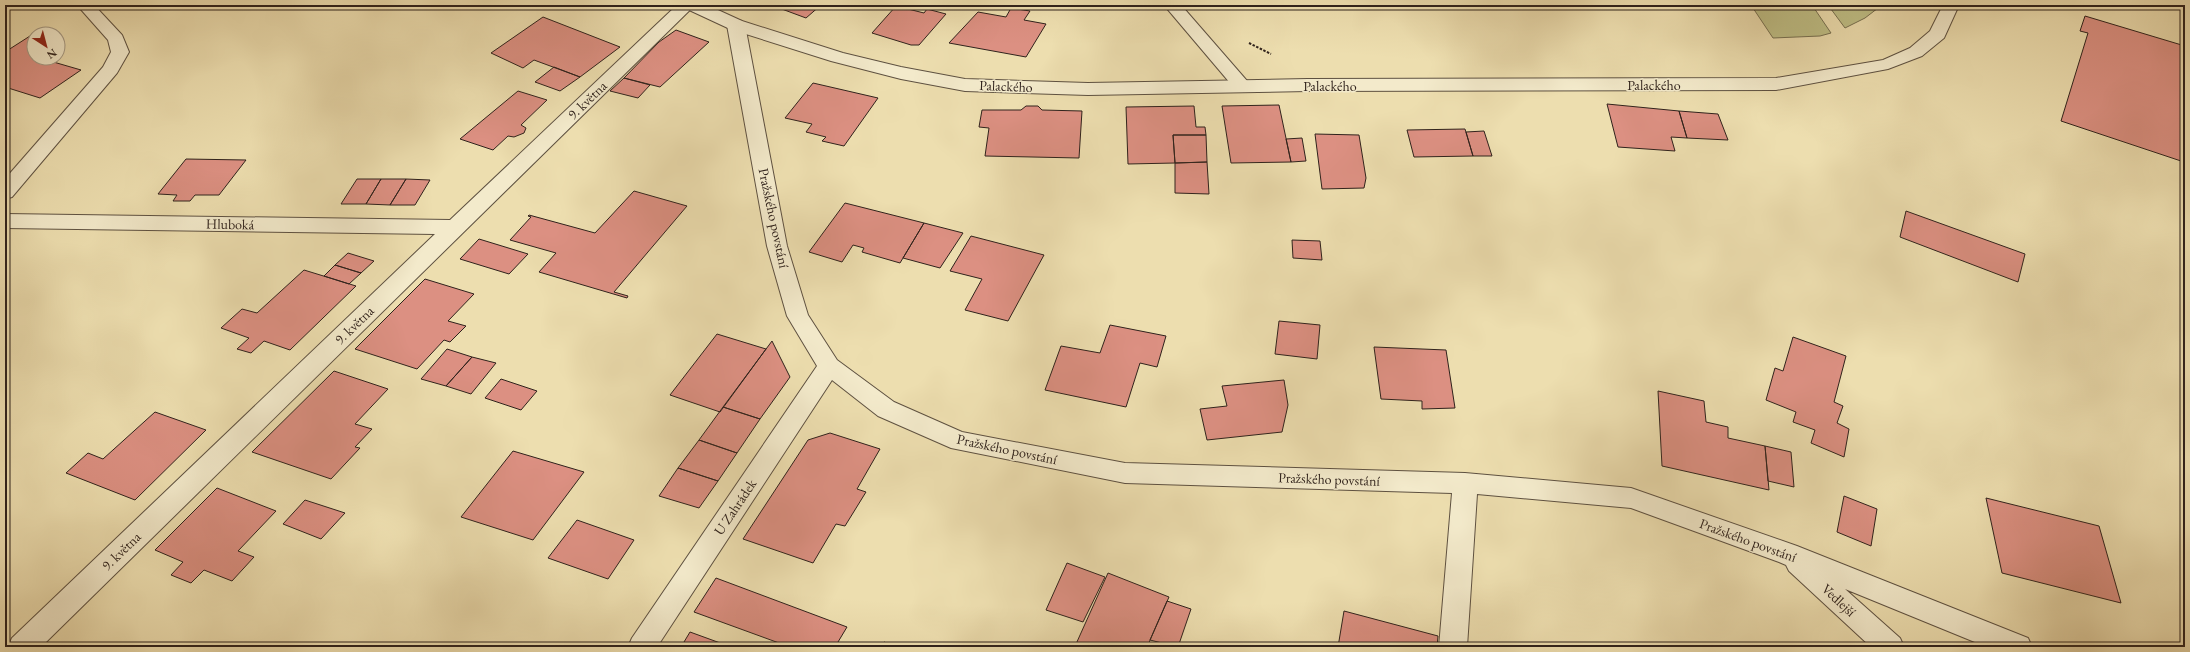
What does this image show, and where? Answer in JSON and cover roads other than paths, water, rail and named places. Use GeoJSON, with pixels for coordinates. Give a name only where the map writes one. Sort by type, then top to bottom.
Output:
{"type":"FeatureCollection","features":[{"type":"Feature","properties":{"kind":"street"},"geometry":{"type":"LineString","coordinates":[[5,192],[111,69],[120,52],[116,39],[85,5]]}},
{"type":"Feature","properties":{"kind":"street","name":"9. května"},"geometry":{"type":"LineString","coordinates":[[22,647],[455,227],[687,5]]}},
{"type":"Feature","properties":{"kind":"street","name":"Palackého"},"geometry":{"type":"LineString","coordinates":[[693,5],[736,25],[858,62],[901,73],[964,85],[1088,89],[1308,85],[1776,84],[1888,64],[1916,52],[1938,34],[1951,5]]}},
{"type":"Feature","properties":{"kind":"street"},"geometry":{"type":"LineString","coordinates":[[1172,5],[1242,86]]}},
{"type":"Feature","properties":{"kind":"street","name":"Pražského povstání"},"geometry":{"type":"LineString","coordinates":[[736,25],[777,246],[798,316],[829,366],[886,409],[959,441],[1125,473],[1465,484],[1631,498],[1788,554],[2018,647]]}},
{"type":"Feature","properties":{"kind":"street","name":"Hluboká"},"geometry":{"type":"LineString","coordinates":[[5,221],[455,227]]}},
{"type":"Feature","properties":{"kind":"street","name":"U Zahrádek"},"geometry":{"type":"LineString","coordinates":[[642,647],[829,366]]}},
{"type":"Feature","properties":{"kind":"street"},"geometry":{"type":"LineString","coordinates":[[1453,647],[1465,484]]}},
{"type":"Feature","properties":{"kind":"street","name":"Vedlejší"},"geometry":{"type":"LineString","coordinates":[[1788,554],[1890,647]]}}]}
